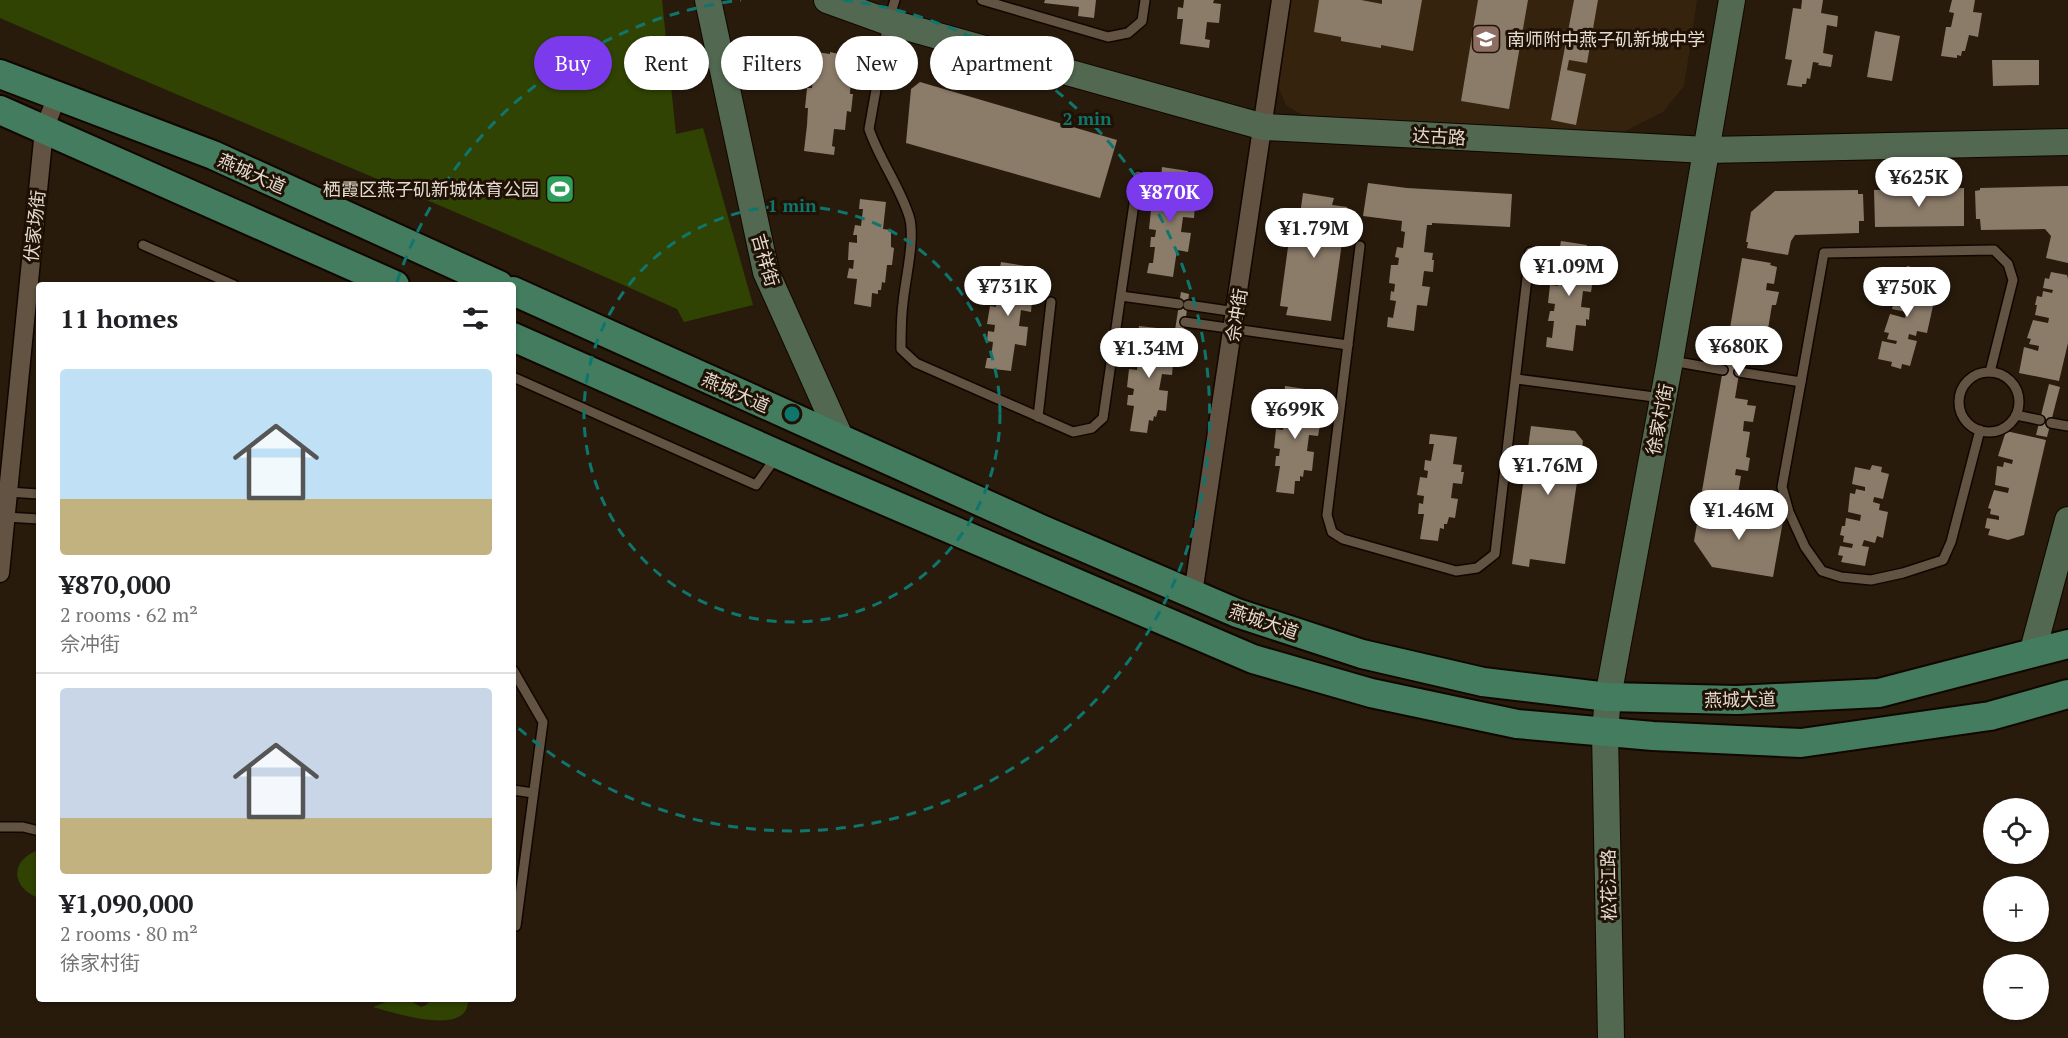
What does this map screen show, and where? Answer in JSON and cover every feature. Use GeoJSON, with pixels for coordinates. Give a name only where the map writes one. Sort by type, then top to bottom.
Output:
{"type":"FeatureCollection","features":[{"type":"Feature","properties":{"kind":"main road","name":"燕城大道"},"geometry":{"type":"LineString","coordinates":[[0,74],[213,155],[492,282]]}},
{"type":"Feature","properties":{"kind":"main road"},"geometry":{"type":"LineString","coordinates":[[0,110],[388,282]]}},
{"type":"Feature","properties":{"kind":"main road","name":"燕城大道"},"geometry":{"type":"LineString","coordinates":[[516,292],[1031,525],[1237,613],[1362,654],[1483,682],[1608,697],[1737,700],[1879,693],[2068,644]]}},
{"type":"Feature","properties":{"kind":"main road","name":"燕城大道"},"geometry":{"type":"LineString","coordinates":[[516,338],[1253,659],[1371,693],[1505,722],[1653,736],[1801,743],[1990,716],[2068,694]]}},
{"type":"Feature","properties":{"kind":"street","name":"吉祥街"},"geometry":{"type":"LineString","coordinates":[[708,0],[766,272],[841,439]]}},
{"type":"Feature","properties":{"kind":"street","name":"达古路"},"geometry":{"type":"LineString","coordinates":[[827,0],[892,11],[1264,127],[1707,150],[2068,142]]}},
{"type":"Feature","properties":{"kind":"street","name":"佘冲街"},"geometry":{"type":"LineString","coordinates":[[1193,594],[1281,0]]}},
{"type":"Feature","properties":{"kind":"street","name":"徐家村街"},"geometry":{"type":"LineString","coordinates":[[1605,732],[1608,697],[1670,361],[1732,0]]}},
{"type":"Feature","properties":{"kind":"street","name":"伏家场街"},"geometry":{"type":"LineString","coordinates":[[0,573],[44,130],[57,96]]}},
{"type":"Feature","properties":{"kind":"street"},"geometry":{"type":"LineString","coordinates":[[2032,654],[2068,520]]}},
{"type":"Feature","properties":{"kind":"street","name":"松花江路"},"geometry":{"type":"LineString","coordinates":[[1605,732],[1611,1038]]}},
{"type":"Feature","properties":{"kind":"lane"},"geometry":{"type":"LineString","coordinates":[[982,0],[1108,37],[1128,33],[1142,21],[1145,0]]}},
{"type":"Feature","properties":{"kind":"lane"},"geometry":{"type":"LineString","coordinates":[[892,11],[869,129],[910,218],[910,247],[903,302],[901,349],[916,363],[1073,432],[1092,428],[1103,418],[1138,176]]}},
{"type":"Feature","properties":{"kind":"lane"},"geometry":{"type":"LineString","coordinates":[[142,245],[227,282]]}},
{"type":"Feature","properties":{"kind":"lane"},"geometry":{"type":"LineString","coordinates":[[1360,246],[1327,515],[1332,532],[1342,538],[1456,571],[1477,568],[1495,554],[1530,252]]}},
{"type":"Feature","properties":{"kind":"lane"},"geometry":{"type":"LineString","coordinates":[[1980,430],[1951,542],[1943,560],[1903,573],[1870,580],[1841,577],[1822,571],[1805,547],[1789,512],[1782,487],[1824,253],[1994,250],[2008,264],[2013,280],[1990,372]]}},
{"type":"Feature","properties":{"kind":"lane"},"geometry":{"type":"LineString","coordinates":[[1121,296],[1183,305],[1235,320],[1348,345]]}},
{"type":"Feature","properties":{"kind":"lane"},"geometry":{"type":"LineString","coordinates":[[1038,417],[1052,302]]}},
{"type":"Feature","properties":{"kind":"lane"},"geometry":{"type":"LineString","coordinates":[[1185,322],[1235,320]]}},
{"type":"Feature","properties":{"kind":"lane"},"geometry":{"type":"LineString","coordinates":[[1670,361],[1723,370]]}},
{"type":"Feature","properties":{"kind":"lane"},"geometry":{"type":"LineString","coordinates":[[1739,372],[1801,382]]}},
{"type":"Feature","properties":{"kind":"lane"},"geometry":{"type":"LineString","coordinates":[[1990,372],[1999,373],[2013,383],[2019,398],[2016,415],[2011,422],[1997,431],[1980,430],[1966,421],[1960,406],[1960,398],[1967,382],[1974,376],[1990,372]]}},
{"type":"Feature","properties":{"kind":"lane"},"geometry":{"type":"LineString","coordinates":[[516,378],[756,485],[778,454]]}},
{"type":"Feature","properties":{"kind":"lane"},"geometry":{"type":"LineString","coordinates":[[1517,379],[1662,398]]}},
{"type":"Feature","properties":{"kind":"lane"},"geometry":{"type":"LineString","coordinates":[[2016,415],[2040,420]]}},
{"type":"Feature","properties":{"kind":"lane"},"geometry":{"type":"LineString","coordinates":[[2051,423],[2068,426]]}},
{"type":"Feature","properties":{"kind":"lane"},"geometry":{"type":"LineString","coordinates":[[5,505],[36,495]]}},
{"type":"Feature","properties":{"kind":"lane"},"geometry":{"type":"LineString","coordinates":[[5,505],[36,518]]}},
{"type":"Feature","properties":{"kind":"lane"},"geometry":{"type":"LineString","coordinates":[[516,675],[543,722],[516,926]]}},
{"type":"Feature","properties":{"kind":"lane"},"geometry":{"type":"LineString","coordinates":[[516,790],[533,793]]}},
{"type":"Feature","properties":{"kind":"lane"},"geometry":{"type":"LineString","coordinates":[[0,827],[23,826],[36,830]]}},
{"type":"Feature","properties":{"kind":"shaded area","name":"南师附中燕子矶新城中学"},"geometry":{"type":"Polygon","coordinates":[[[1287,0],[1697,0],[1684,86],[1663,112],[1619,134],[1306,117],[1286,105],[1275,79],[1287,0]]]}},
{"type":"Feature","properties":{"kind":"green space","name":"栖霞区燕子矶新城体育公园"},"geometry":{"type":"Polygon","coordinates":[[[0,0],[662,0],[666,36],[624,36],[624,90],[671,90],[676,134],[703,128],[753,305],[684,322],[677,309],[0,18],[0,0]]]}},
{"type":"Feature","properties":{"kind":"green space"},"geometry":{"type":"Polygon","coordinates":[[[36,851],[36,896],[23,888],[17,874],[23,860],[36,851]]]}},
{"type":"Feature","properties":{"kind":"green space"},"geometry":{"type":"Polygon","coordinates":[[[386,1002],[412,1002],[421,1007],[429,1002],[467,1002],[465,1011],[457,1018],[445,1020],[413,1017],[373,1007],[386,1002]]]}},
{"type":"Feature","properties":{"kind":"building"},"geometry":{"type":"Polygon","coordinates":[[[1045,0],[1096,0],[1094,18],[1078,16],[1079,7],[1044,3],[1045,0]]]}},
{"type":"Feature","properties":{"kind":"building"},"geometry":{"type":"Polygon","coordinates":[[[1184,0],[1214,0],[1213,3],[1221,4],[1219,23],[1207,22],[1205,39],[1210,40],[1209,48],[1180,44],[1183,19],[1177,19],[1178,7],[1183,8],[1184,0]]]}},
{"type":"Feature","properties":{"kind":"building"},"geometry":{"type":"Polygon","coordinates":[[[1319,0],[1361,0],[1382,4],[1382,0],[1422,0],[1413,51],[1341,41],[1341,37],[1314,32],[1319,0]]]}},
{"type":"Feature","properties":{"kind":"building"},"geometry":{"type":"Polygon","coordinates":[[[1478,0],[1528,0],[1509,109],[1461,101],[1478,0]]]}},
{"type":"Feature","properties":{"kind":"building"},"geometry":{"type":"Polygon","coordinates":[[[1574,0],[1598,0],[1587,63],[1569,60],[1567,70],[1586,74],[1576,125],[1551,120],[1574,0]]]}},
{"type":"Feature","properties":{"kind":"building"},"geometry":{"type":"Polygon","coordinates":[[[1802,0],[1823,0],[1821,13],[1838,16],[1837,27],[1827,25],[1823,53],[1833,55],[1831,67],[1813,62],[1810,79],[1807,78],[1806,84],[1802,84],[1802,87],[1787,85],[1792,60],[1785,59],[1793,8],[1801,9],[1802,0]]]}},
{"type":"Feature","properties":{"kind":"building"},"geometry":{"type":"Polygon","coordinates":[[[1952,0],[1975,0],[1973,12],[1982,13],[1978,37],[1969,35],[1965,51],[1962,51],[1961,56],[1957,55],[1957,58],[1941,56],[1946,27],[1951,27],[1954,13],[1949,12],[1952,0]]]}},
{"type":"Feature","properties":{"kind":"building"},"geometry":{"type":"Polygon","coordinates":[[[1875,31],[1900,36],[1892,81],[1867,77],[1875,31]]]}},
{"type":"Feature","properties":{"kind":"building"},"geometry":{"type":"Polygon","coordinates":[[[823,53],[835,53],[835,90],[850,90],[850,94],[853,94],[851,112],[847,111],[845,130],[834,129],[832,146],[835,147],[834,155],[804,151],[808,108],[805,108],[807,90],[823,90],[823,53]]]}},
{"type":"Feature","properties":{"kind":"building"},"geometry":{"type":"Polygon","coordinates":[[[1992,60],[2039,60],[2039,85],[1993,86],[1992,60]]]}},
{"type":"Feature","properties":{"kind":"building"},"geometry":{"type":"Polygon","coordinates":[[[918,84],[930,85],[930,90],[947,90],[1117,140],[1100,198],[906,143],[911,90],[918,90],[918,84]]]}},
{"type":"Feature","properties":{"kind":"building"},"geometry":{"type":"Polygon","coordinates":[[[1162,167],[1188,171],[1184,198],[1194,199],[1193,205],[1195,206],[1194,218],[1183,217],[1181,232],[1191,233],[1188,252],[1177,250],[1173,277],[1147,273],[1149,263],[1153,263],[1155,247],[1150,247],[1151,237],[1155,237],[1156,230],[1149,229],[1151,210],[1159,211],[1160,204],[1156,204],[1157,194],[1163,195],[1165,179],[1161,178],[1162,167]]]}},
{"type":"Feature","properties":{"kind":"building"},"geometry":{"type":"Polygon","coordinates":[[[1368,183],[1407,188],[1512,194],[1510,227],[1432,223],[1432,225],[1427,225],[1424,252],[1433,253],[1433,272],[1424,271],[1422,286],[1430,287],[1427,306],[1417,305],[1414,331],[1387,327],[1388,317],[1393,318],[1396,301],[1390,300],[1395,284],[1389,283],[1391,265],[1398,265],[1399,258],[1395,257],[1397,247],[1403,248],[1405,232],[1401,231],[1402,221],[1363,216],[1368,183]]]}},
{"type":"Feature","properties":{"kind":"building"},"geometry":{"type":"Polygon","coordinates":[[[2068,186],[2068,263],[2046,258],[2051,236],[2045,229],[1981,230],[1980,219],[1976,219],[1975,191],[1980,188],[2068,186]]]}},
{"type":"Feature","properties":{"kind":"building"},"geometry":{"type":"Polygon","coordinates":[[[1964,188],[1964,226],[1875,227],[1874,190],[1964,188]]]}},
{"type":"Feature","properties":{"kind":"building"},"geometry":{"type":"Polygon","coordinates":[[[1858,190],[1858,194],[1863,194],[1864,221],[1859,221],[1859,233],[1795,235],[1788,255],[1747,248],[1751,212],[1775,191],[1858,190]]]}},
{"type":"Feature","properties":{"kind":"building"},"geometry":{"type":"Polygon","coordinates":[[[1303,193],[1334,198],[1332,205],[1347,207],[1331,321],[1286,315],[1288,307],[1280,306],[1288,247],[1284,247],[1297,236],[1303,193]]]}},
{"type":"Feature","properties":{"kind":"building"},"geometry":{"type":"Polygon","coordinates":[[[860,199],[886,202],[883,229],[891,230],[891,247],[894,248],[892,265],[887,265],[885,283],[882,282],[878,294],[872,293],[871,307],[854,304],[857,279],[847,278],[849,268],[853,269],[854,260],[848,260],[849,242],[857,243],[857,235],[853,235],[855,225],[861,226],[863,209],[859,209],[860,199]]]}},
{"type":"Feature","properties":{"kind":"building"},"geometry":{"type":"Polygon","coordinates":[[[1561,241],[1587,245],[1584,272],[1594,273],[1591,292],[1583,291],[1581,307],[1590,308],[1589,320],[1586,319],[1586,326],[1576,325],[1573,351],[1546,347],[1547,337],[1552,338],[1554,321],[1548,321],[1550,311],[1554,311],[1555,304],[1548,303],[1550,285],[1558,286],[1559,279],[1555,278],[1556,267],[1562,268],[1564,253],[1559,252],[1561,241]]]}},
{"type":"Feature","properties":{"kind":"building"},"geometry":{"type":"Polygon","coordinates":[[[1742,258],[1771,263],[1770,265],[1777,267],[1774,284],[1767,283],[1766,290],[1779,292],[1776,305],[1772,305],[1768,329],[1760,328],[1759,337],[1768,339],[1765,356],[1755,354],[1755,358],[1742,356],[1735,398],[1748,400],[1747,405],[1756,406],[1753,422],[1744,421],[1743,431],[1750,432],[1746,457],[1750,458],[1748,471],[1736,469],[1735,475],[1741,476],[1738,494],[1732,493],[1732,496],[1702,491],[1742,258]]]}},
{"type":"Feature","properties":{"kind":"building"},"geometry":{"type":"Polygon","coordinates":[[[1001,262],[1026,266],[1022,292],[1031,293],[1030,300],[1032,300],[1031,312],[1021,310],[1019,326],[1028,327],[1026,346],[1015,344],[1011,371],[985,368],[987,358],[991,358],[993,342],[987,341],[988,331],[994,332],[995,325],[987,324],[990,306],[996,307],[997,298],[993,298],[994,288],[1001,289],[1003,272],[999,272],[1001,262]]]}},
{"type":"Feature","properties":{"kind":"building"},"geometry":{"type":"Polygon","coordinates":[[[1907,266],[1925,270],[1924,273],[1930,274],[1926,291],[1920,290],[1918,296],[1929,298],[1928,304],[1933,306],[1927,333],[1917,331],[1916,336],[1909,334],[1908,339],[1917,341],[1910,366],[1902,364],[1901,369],[1891,366],[1892,362],[1878,359],[1882,341],[1896,344],[1897,341],[1887,339],[1889,333],[1884,332],[1890,314],[1905,318],[1906,312],[1892,309],[1895,299],[1892,299],[1894,290],[1898,291],[1900,285],[1909,288],[1910,284],[1899,281],[1901,272],[1905,273],[1907,266]]]}},
{"type":"Feature","properties":{"kind":"building"},"geometry":{"type":"Polygon","coordinates":[[[2051,272],[2067,275],[2068,279],[2068,343],[2059,381],[2019,373],[2024,347],[2038,351],[2039,346],[2029,344],[2031,339],[2027,338],[2033,320],[2048,323],[2049,318],[2035,315],[2037,305],[2035,305],[2037,296],[2042,297],[2043,291],[2052,293],[2053,290],[2043,288],[2045,278],[2049,279],[2051,272]]]}},
{"type":"Feature","properties":{"kind":"building"},"geometry":{"type":"Polygon","coordinates":[[[1181,292],[1189,294],[1184,332],[1175,330],[1181,292]]]}},
{"type":"Feature","properties":{"kind":"building"},"geometry":{"type":"Polygon","coordinates":[[[1139,326],[1166,329],[1162,356],[1171,357],[1170,363],[1173,364],[1172,375],[1162,374],[1159,390],[1168,391],[1166,411],[1158,410],[1153,421],[1149,420],[1147,433],[1130,431],[1134,406],[1127,405],[1128,395],[1133,395],[1134,389],[1127,387],[1129,369],[1137,370],[1138,363],[1134,363],[1135,352],[1141,353],[1143,337],[1138,336],[1139,326]]]}},
{"type":"Feature","properties":{"kind":"building"},"geometry":{"type":"Polygon","coordinates":[[[2049,384],[2060,387],[2047,437],[2036,435],[2049,384]]]}},
{"type":"Feature","properties":{"kind":"building"},"geometry":{"type":"Polygon","coordinates":[[[1285,386],[1312,390],[1309,417],[1318,418],[1317,424],[1320,425],[1318,436],[1309,435],[1307,451],[1314,452],[1312,471],[1304,470],[1300,481],[1295,481],[1294,494],[1276,492],[1280,466],[1275,466],[1276,456],[1279,456],[1280,449],[1274,448],[1276,429],[1283,430],[1282,413],[1287,414],[1290,396],[1284,395],[1285,386]]]}},
{"type":"Feature","properties":{"kind":"building"},"geometry":{"type":"Polygon","coordinates":[[[1531,426],[1575,431],[1583,441],[1565,564],[1530,559],[1529,567],[1512,564],[1531,426]]]}},
{"type":"Feature","properties":{"kind":"building"},"geometry":{"type":"Polygon","coordinates":[[[2006,431],[2046,440],[2024,535],[2008,540],[1988,535],[1990,529],[1985,528],[1987,518],[1999,520],[1999,516],[1990,514],[1991,509],[1988,508],[1994,490],[2008,493],[2009,488],[1995,485],[1997,466],[2003,467],[2004,462],[2012,464],[2013,460],[1998,456],[2006,431]]]}},
{"type":"Feature","properties":{"kind":"building"},"geometry":{"type":"Polygon","coordinates":[[[1430,434],[1457,437],[1453,464],[1462,465],[1461,472],[1464,472],[1462,484],[1453,483],[1451,498],[1458,499],[1455,518],[1449,517],[1447,524],[1444,524],[1444,529],[1440,528],[1438,541],[1420,539],[1424,514],[1418,514],[1419,503],[1423,504],[1424,496],[1417,495],[1420,477],[1427,478],[1428,471],[1424,470],[1425,460],[1431,461],[1434,444],[1429,444],[1430,434]]]}},
{"type":"Feature","properties":{"kind":"building"},"geometry":{"type":"Polygon","coordinates":[[[1872,465],[1882,467],[1881,472],[1889,474],[1883,499],[1874,497],[1873,502],[1880,504],[1879,510],[1888,512],[1883,538],[1877,536],[1875,543],[1864,540],[1862,546],[1869,547],[1865,566],[1841,562],[1843,556],[1838,555],[1840,546],[1852,548],[1853,544],[1843,542],[1844,536],[1840,535],[1842,526],[1845,526],[1846,518],[1860,521],[1861,515],[1848,512],[1850,493],[1855,494],[1856,489],[1865,491],[1865,487],[1852,484],[1855,467],[1870,470],[1872,465]]]}},
{"type":"Feature","properties":{"kind":"building"},"geometry":{"type":"Polygon","coordinates":[[[1700,507],[1783,521],[1773,577],[1712,567],[1694,541],[1700,507]]]}},
{"type":"Feature","properties":{"kind":"place","name":"南师附中燕子矶新城中学"},"geometry":{"type":"Point","coordinates":[1486,39]}},
{"type":"Feature","properties":{"kind":"place","name":"栖霞区燕子矶新城体育公园"},"geometry":{"type":"Point","coordinates":[560,189]}}]}
